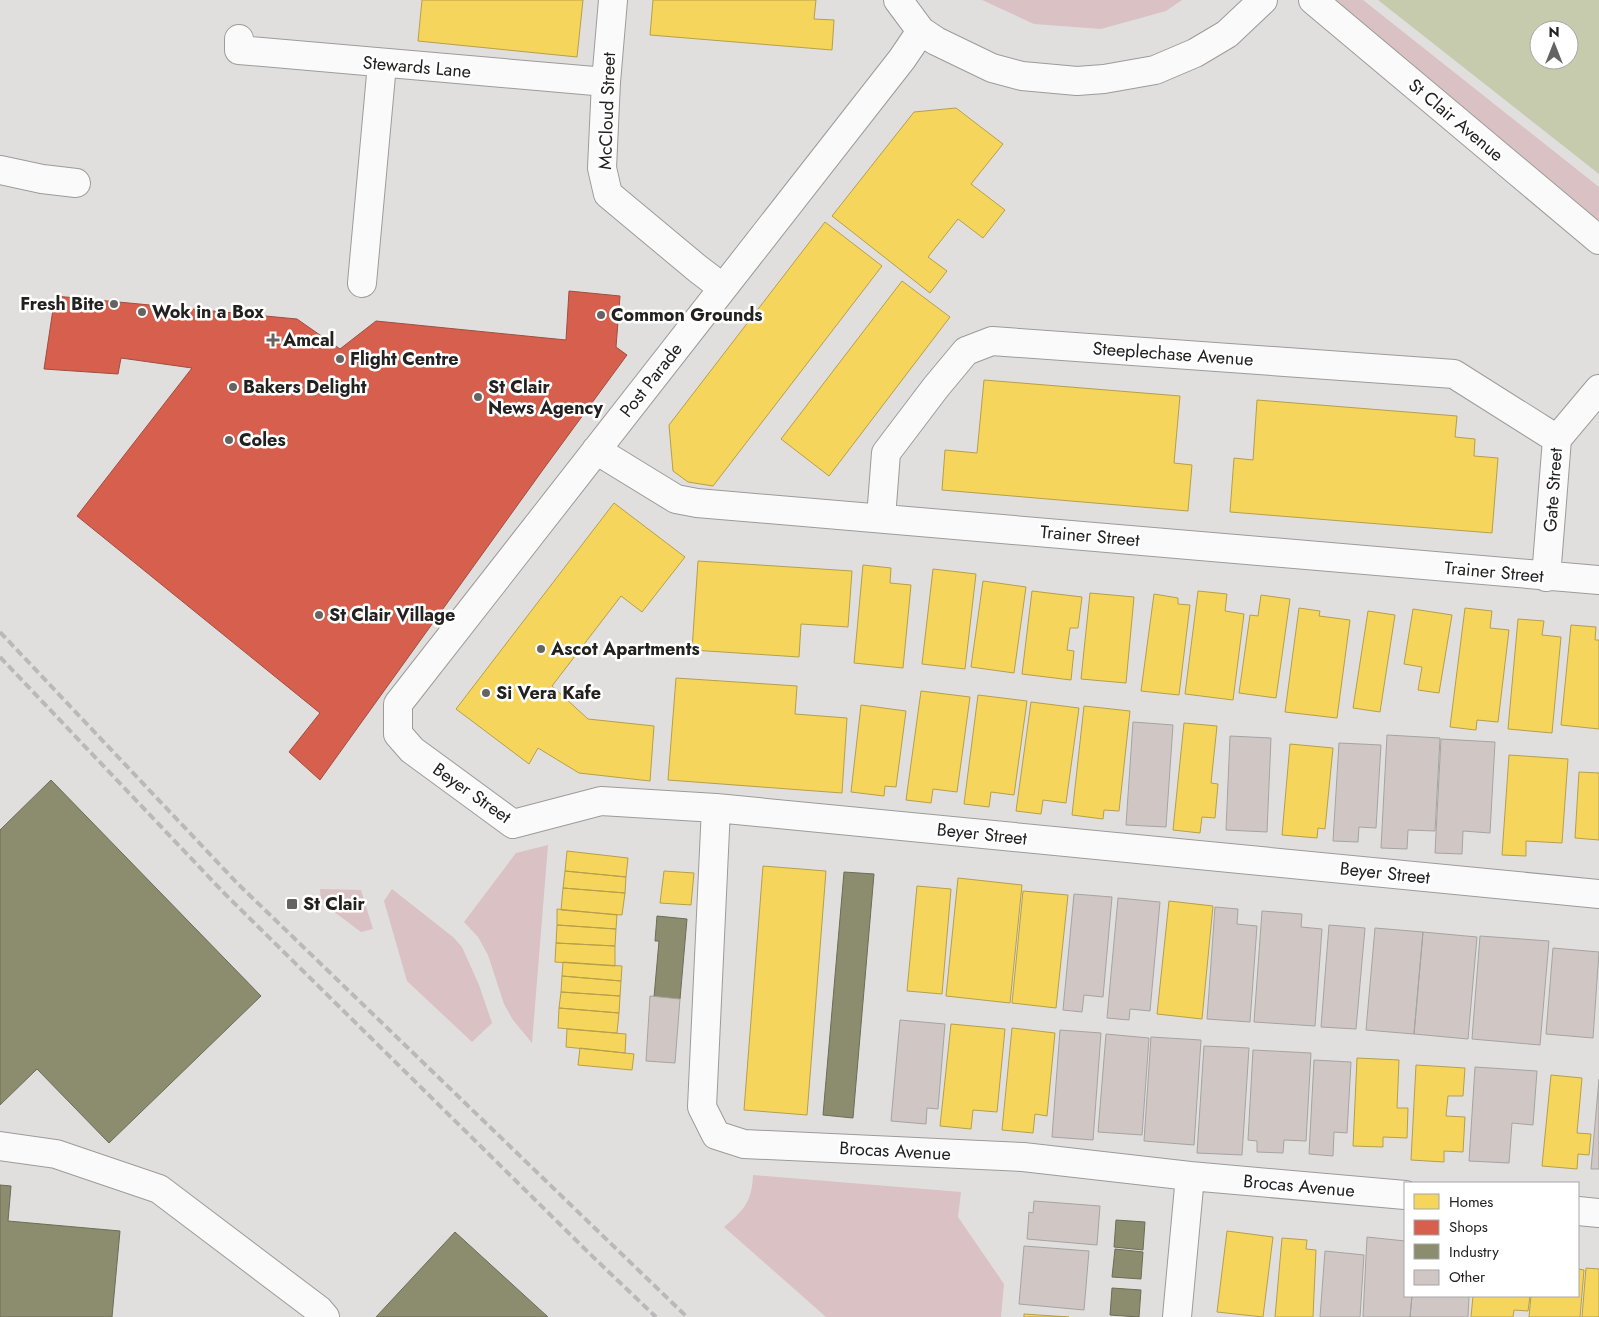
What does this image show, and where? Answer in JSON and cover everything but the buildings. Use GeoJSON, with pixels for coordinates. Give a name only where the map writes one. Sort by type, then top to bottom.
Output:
{"type":"FeatureCollection","features":[{"type":"Feature","properties":{"kind":"street","name":"McCloud Street"},"geometry":{"type":"LineString","coordinates":[[613,0],[606,82],[602,168],[608,194],[723,288]]}},
{"type":"Feature","properties":{"kind":"street"},"geometry":{"type":"LineString","coordinates":[[898,0],[921,31],[936,41],[992,68],[1022,76],[1077,81],[1104,80],[1155,70],[1195,53],[1227,34],[1263,0]]}},
{"type":"Feature","properties":{"kind":"street","name":"St Clair Avenue"},"geometry":{"type":"LineString","coordinates":[[1313,0],[1599,240]]}},
{"type":"Feature","properties":{"kind":"street","name":"Post Parade"},"geometry":{"type":"LineString","coordinates":[[398,734],[398,704],[896,67],[921,31]]}},
{"type":"Feature","properties":{"kind":"street","name":"Stewards Lane"},"geometry":{"type":"LineString","coordinates":[[239,39],[239,50],[382,64],[606,82]]}},
{"type":"Feature","properties":{"kind":"street"},"geometry":{"type":"LineString","coordinates":[[362,283],[382,64]]}},
{"type":"Feature","properties":{"kind":"street"},"geometry":{"type":"LineString","coordinates":[[0,170],[42,179],[76,183]]}},
{"type":"Feature","properties":{"kind":"street","name":"Steeplechase Avenue"},"geometry":{"type":"LineString","coordinates":[[881,518],[886,453],[966,351],[992,341],[1454,374],[1557,439]]}},
{"type":"Feature","properties":{"kind":"street","name":"Gate Street"},"geometry":{"type":"LineString","coordinates":[[1546,577],[1557,439],[1599,389]]}},
{"type":"Feature","properties":{"kind":"street","name":"Trainer Street"},"geometry":{"type":"LineString","coordinates":[[596,450],[676,499],[697,503],[1546,577],[1599,580]]}},
{"type":"Feature","properties":{"kind":"street","name":"Beyer Street"},"geometry":{"type":"LineString","coordinates":[[398,734],[412,750],[513,824],[602,801],[716,808],[1599,894]]}},
{"type":"Feature","properties":{"kind":"street","name":"Brocas Avenue"},"geometry":{"type":"LineString","coordinates":[[716,808],[702,1107],[716,1135],[744,1144],[1023,1157],[1190,1176],[1404,1196]]}},
{"type":"Feature","properties":{"kind":"street"},"geometry":{"type":"LineString","coordinates":[[0,1146],[56,1154],[159,1189],[319,1315]]}},
{"type":"Feature","properties":{"kind":"street"},"geometry":{"type":"LineString","coordinates":[[1177,1317],[1190,1176]]}},
{"type":"Feature","properties":{"kind":"street"},"geometry":{"type":"LineString","coordinates":[[1579,1211],[1599,1213]]}},
{"type":"Feature","properties":{"kind":"shaded area"},"geometry":{"type":"Polygon","coordinates":[[[982,0],[1182,0],[1166,11],[1101,29],[1034,24],[982,0]]]}},
{"type":"Feature","properties":{"kind":"shaded area"},"geometry":{"type":"Polygon","coordinates":[[[1313,0],[1363,0],[1599,187],[1599,238],[1313,0]]]}},
{"type":"Feature","properties":{"kind":"shaded area"},"geometry":{"type":"Polygon","coordinates":[[[1378,0],[1599,0],[1599,174],[1378,0]]]}},
{"type":"Feature","properties":{"kind":"shaded area"},"geometry":{"type":"Polygon","coordinates":[[[548,845],[532,1043],[513,1020],[504,1004],[488,955],[478,937],[464,922],[516,853],[548,845]]]}},
{"type":"Feature","properties":{"kind":"shaded area"},"geometry":{"type":"Polygon","coordinates":[[[320,889],[361,890],[373,929],[361,932],[321,902],[320,889]]]}},
{"type":"Feature","properties":{"kind":"shaded area"},"geometry":{"type":"Polygon","coordinates":[[[392,889],[453,937],[462,947],[479,985],[492,1023],[472,1042],[407,981],[384,901],[392,889]]]}},
{"type":"Feature","properties":{"kind":"shaded area"},"geometry":{"type":"Polygon","coordinates":[[[753,1175],[961,1192],[958,1217],[1004,1284],[1001,1317],[826,1317],[724,1227],[746,1205],[751,1192],[753,1175]]]}},
{"type":"Feature","properties":{"kind":"railway"},"geometry":{"type":"LineString","coordinates":[[0,632],[238,884],[687,1317]]}},
{"type":"Feature","properties":{"kind":"railway"},"geometry":{"type":"LineString","coordinates":[[0,657],[225,894],[656,1317]]}},
{"type":"Feature","properties":{"kind":"place","name":"Fresh Bite"},"geometry":{"type":"Point","coordinates":[114,304]}},
{"type":"Feature","properties":{"kind":"place","name":"Wok in a Box"},"geometry":{"type":"Point","coordinates":[142,312]}},
{"type":"Feature","properties":{"kind":"place","name":"Common Grounds"},"geometry":{"type":"Point","coordinates":[601,315]}},
{"type":"Feature","properties":{"kind":"place","name":"Amcal"},"geometry":{"type":"Point","coordinates":[273,340]}},
{"type":"Feature","properties":{"kind":"place","name":"Flight Centre"},"geometry":{"type":"Point","coordinates":[340,359]}},
{"type":"Feature","properties":{"kind":"place","name":"Bakers Delight"},"geometry":{"type":"Point","coordinates":[233,387]}},
{"type":"Feature","properties":{"kind":"place","name":"St Clair News Agency"},"geometry":{"type":"Point","coordinates":[478,397]}},
{"type":"Feature","properties":{"kind":"place","name":"Coles"},"geometry":{"type":"Point","coordinates":[229,440]}},
{"type":"Feature","properties":{"kind":"place","name":"St Clair Village"},"geometry":{"type":"Point","coordinates":[319,615]}},
{"type":"Feature","properties":{"kind":"place","name":"Ascot Apartments"},"geometry":{"type":"Point","coordinates":[541,649]}},
{"type":"Feature","properties":{"kind":"place","name":"Si Vera Kafe"},"geometry":{"type":"Point","coordinates":[486,693]}},
{"type":"Feature","properties":{"kind":"place","name":"St Clair"},"geometry":{"type":"Point","coordinates":[292,904]}}]}
